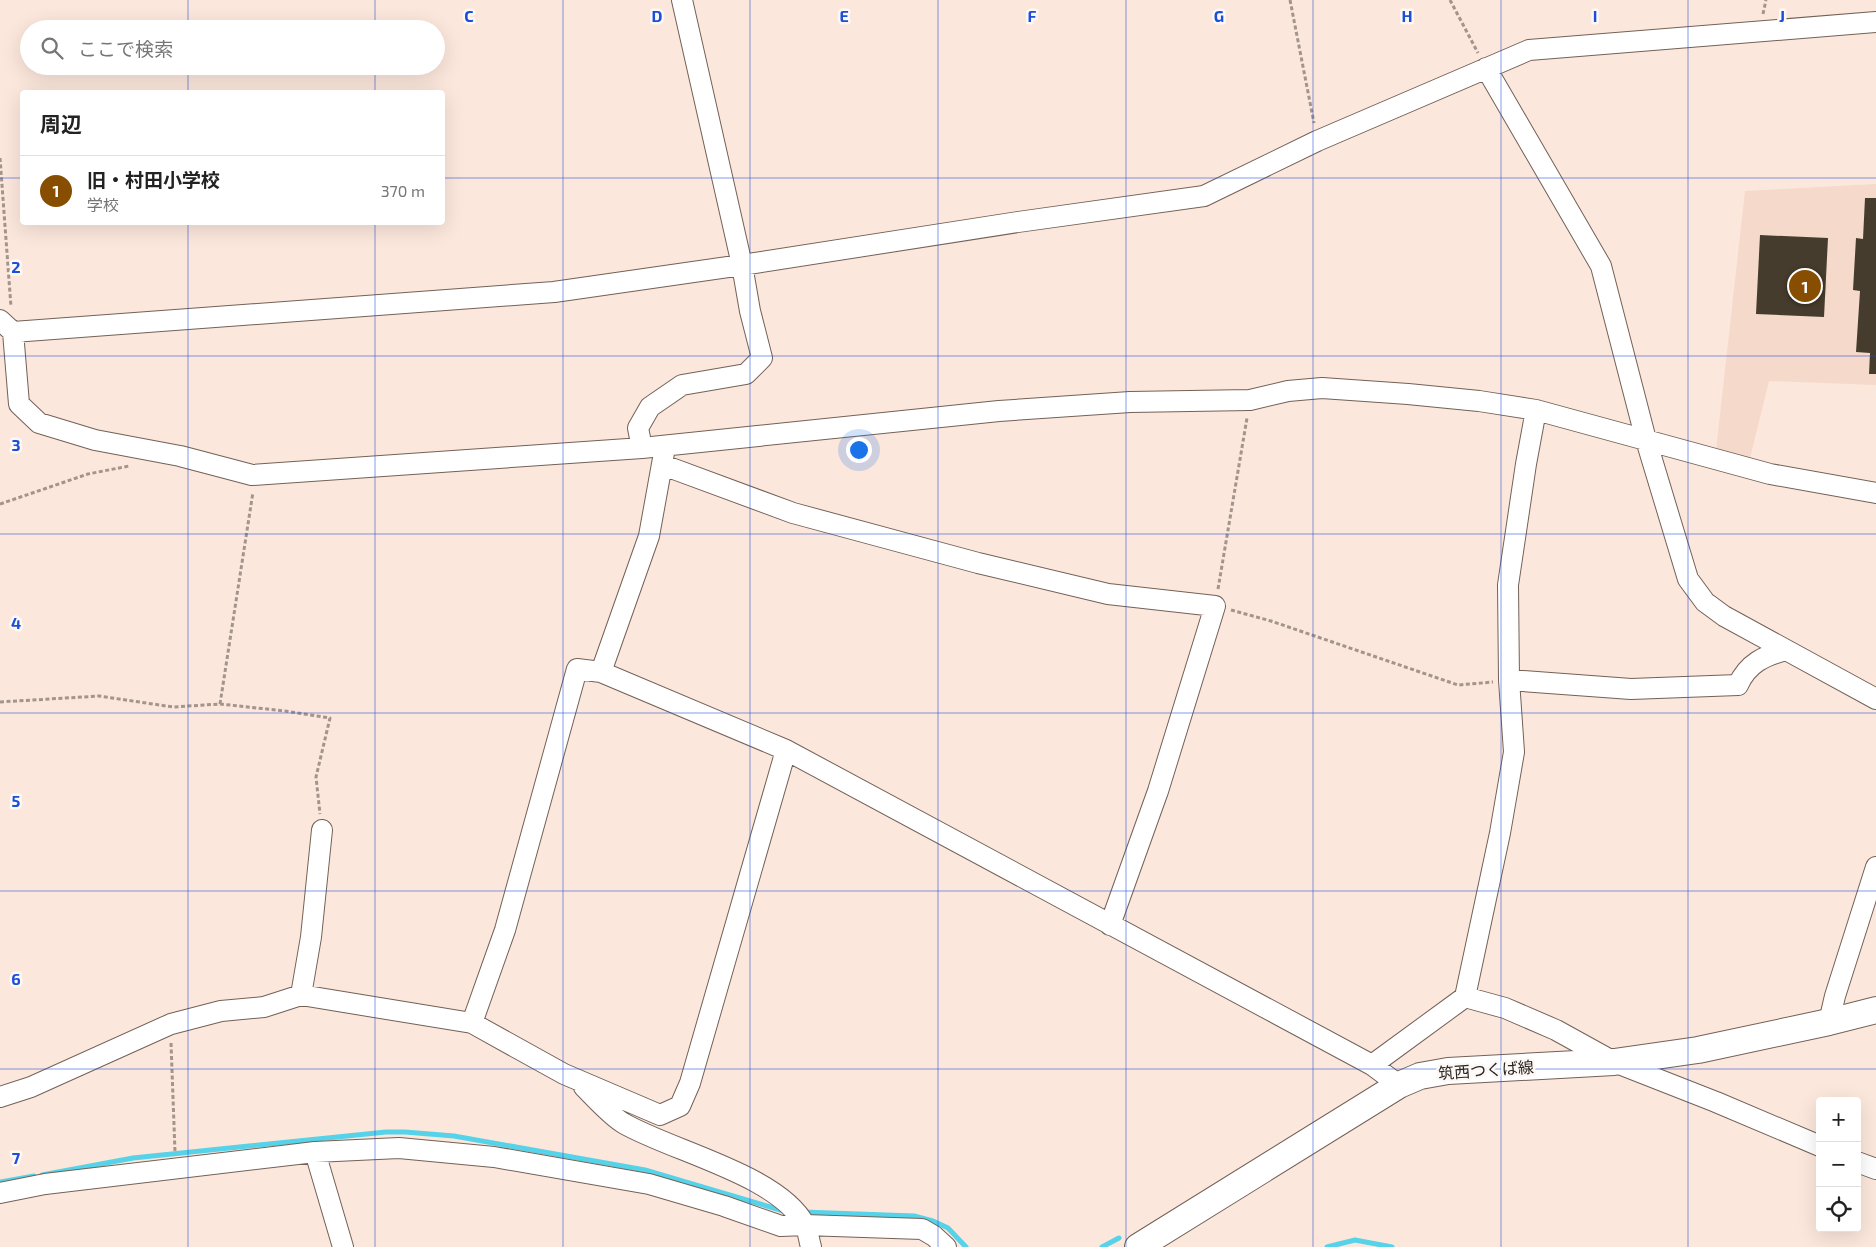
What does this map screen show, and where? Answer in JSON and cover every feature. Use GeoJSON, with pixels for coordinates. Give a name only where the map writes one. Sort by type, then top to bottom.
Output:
{"type":"FeatureCollection","features":[{"type":"Feature","properties":{"kind":"main road","name":"筑西つくば線"},"geometry":{"type":"LineString","coordinates":[[1145,1245],[1399,1085],[1420,1076],[1448,1071],[1614,1062],[1698,1050],[1876,1010]]}},
{"type":"Feature","properties":{"kind":"street"},"geometry":{"type":"LineString","coordinates":[[642,448],[638,428],[650,407],[682,386],[746,374],[762,358],[682,0]]}},
{"type":"Feature","properties":{"kind":"street"},"geometry":{"type":"LineString","coordinates":[[1110,925],[1158,791],[1215,606],[1108,594],[978,563],[793,513],[664,455],[642,448],[252,475],[180,456],[94,440],[39,423],[19,404],[7,326],[554,292],[1204,196],[1317,141],[1529,50],[1876,22]]}},
{"type":"Feature","properties":{"kind":"street"},"geometry":{"type":"LineString","coordinates":[[1486,68],[1601,266],[1646,440],[1688,579],[1705,602],[1724,616],[1876,699]]}},
{"type":"Feature","properties":{"kind":"street"},"geometry":{"type":"LineString","coordinates":[[664,455],[999,410],[1130,402],[1250,400],[1288,391],[1322,388],[1452,398],[1536,410],[1770,474],[1876,494]]}},
{"type":"Feature","properties":{"kind":"street"},"geometry":{"type":"LineString","coordinates":[[1372,1065],[1466,997],[1500,833],[1514,752],[1508,585],[1536,410]]}},
{"type":"Feature","properties":{"kind":"street"},"geometry":{"type":"LineString","coordinates":[[601,672],[649,536],[664,455]]}},
{"type":"Feature","properties":{"kind":"street"},"geometry":{"type":"LineString","coordinates":[[1510,680],[1631,689],[1738,686],[1742,675],[1764,656],[1786,650]]}},
{"type":"Feature","properties":{"kind":"street"},"geometry":{"type":"LineString","coordinates":[[472,1023],[505,930],[577,669],[601,672],[786,750],[1372,1065],[1399,1085]]}},
{"type":"Feature","properties":{"kind":"street"},"geometry":{"type":"LineString","coordinates":[[0,1098],[31,1087],[171,1024],[220,1011],[264,1007],[301,995],[472,1023],[572,1076],[660,1115],[680,1106],[690,1083],[786,750]]}},
{"type":"Feature","properties":{"kind":"street"},"geometry":{"type":"LineString","coordinates":[[301,995],[311,937],[322,830]]}},
{"type":"Feature","properties":{"kind":"street"},"geometry":{"type":"LineString","coordinates":[[1829,1022],[1835,996],[1876,866]]}},
{"type":"Feature","properties":{"kind":"street"},"geometry":{"type":"LineString","coordinates":[[1466,997],[1505,1008],[1548,1026],[1614,1062],[1816,1144]]}},
{"type":"Feature","properties":{"kind":"street"},"geometry":{"type":"LineString","coordinates":[[572,1076],[622,1123],[743,1175],[787,1202],[805,1225],[812,1247]]}},
{"type":"Feature","properties":{"kind":"street"},"geometry":{"type":"LineString","coordinates":[[0,1193],[45,1184],[315,1152],[399,1148],[494,1157],[649,1184],[724,1206],[781,1226],[805,1225],[922,1229],[934,1236],[946,1247]]}},
{"type":"Feature","properties":{"kind":"street"},"geometry":{"type":"LineString","coordinates":[[315,1152],[343,1247]]}},
{"type":"Feature","properties":{"kind":"street"},"geometry":{"type":"LineString","coordinates":[[1861,1164],[1876,1170]]}},
{"type":"Feature","properties":{"kind":"path"},"geometry":{"type":"LineString","coordinates":[[1290,0],[1317,141]]}},
{"type":"Feature","properties":{"kind":"path"},"geometry":{"type":"LineString","coordinates":[[1450,0],[1486,68]]}},
{"type":"Feature","properties":{"kind":"path"},"geometry":{"type":"LineString","coordinates":[[0,158],[7,326]]}},
{"type":"Feature","properties":{"kind":"path"},"geometry":{"type":"LineString","coordinates":[[1250,400],[1215,606],[1271,621],[1458,685],[1510,680]]}},
{"type":"Feature","properties":{"kind":"path"},"geometry":{"type":"LineString","coordinates":[[0,504],[88,474],[134,465]]}},
{"type":"Feature","properties":{"kind":"path"},"geometry":{"type":"LineString","coordinates":[[220,704],[253,494],[252,475]]}},
{"type":"Feature","properties":{"kind":"path"},"geometry":{"type":"LineString","coordinates":[[0,702],[99,696],[172,707],[220,704],[330,718],[316,777],[322,830]]}},
{"type":"Feature","properties":{"kind":"path"},"geometry":{"type":"LineString","coordinates":[[171,1024],[175,1170]]}},
{"type":"Feature","properties":{"kind":"shaded area"},"geometry":{"type":"Polygon","coordinates":[[[1876,184],[1876,385],[1769,381],[1750,458],[1716,451],[1745,191],[1876,184]]]}},
{"type":"Feature","properties":{"kind":"building"},"geometry":{"type":"Polygon","coordinates":[[[1865,198],[1876,198],[1876,374],[1869,374],[1870,353],[1856,352],[1860,291],[1853,290],[1856,238],[1863,239],[1865,198]]]}},
{"type":"Feature","properties":{"kind":"building"},"geometry":{"type":"Polygon","coordinates":[[[1760,235],[1828,238],[1824,317],[1756,314],[1760,235]]]}},
{"type":"Feature","properties":{"kind":"waterway"},"geometry":{"type":"LineString","coordinates":[[42,1175],[133,1158],[386,1132],[405,1132],[454,1136],[645,1170],[787,1212]]}},
{"type":"Feature","properties":{"kind":"waterway"},"geometry":{"type":"LineString","coordinates":[[0,1182],[34,1176]]}},
{"type":"Feature","properties":{"kind":"waterway"},"geometry":{"type":"LineString","coordinates":[[803,1212],[914,1216],[933,1221],[948,1228],[966,1247]]}},
{"type":"Feature","properties":{"kind":"waterway"},"geometry":{"type":"LineString","coordinates":[[1102,1247],[1119,1238]]}},
{"type":"Feature","properties":{"kind":"waterway"},"geometry":{"type":"LineString","coordinates":[[1327,1247],[1355,1240],[1392,1247]]}},
{"type":"Feature","properties":{"kind":"place","name":"旧・村田小学校"},"geometry":{"type":"Point","coordinates":[1805,286]}}]}
